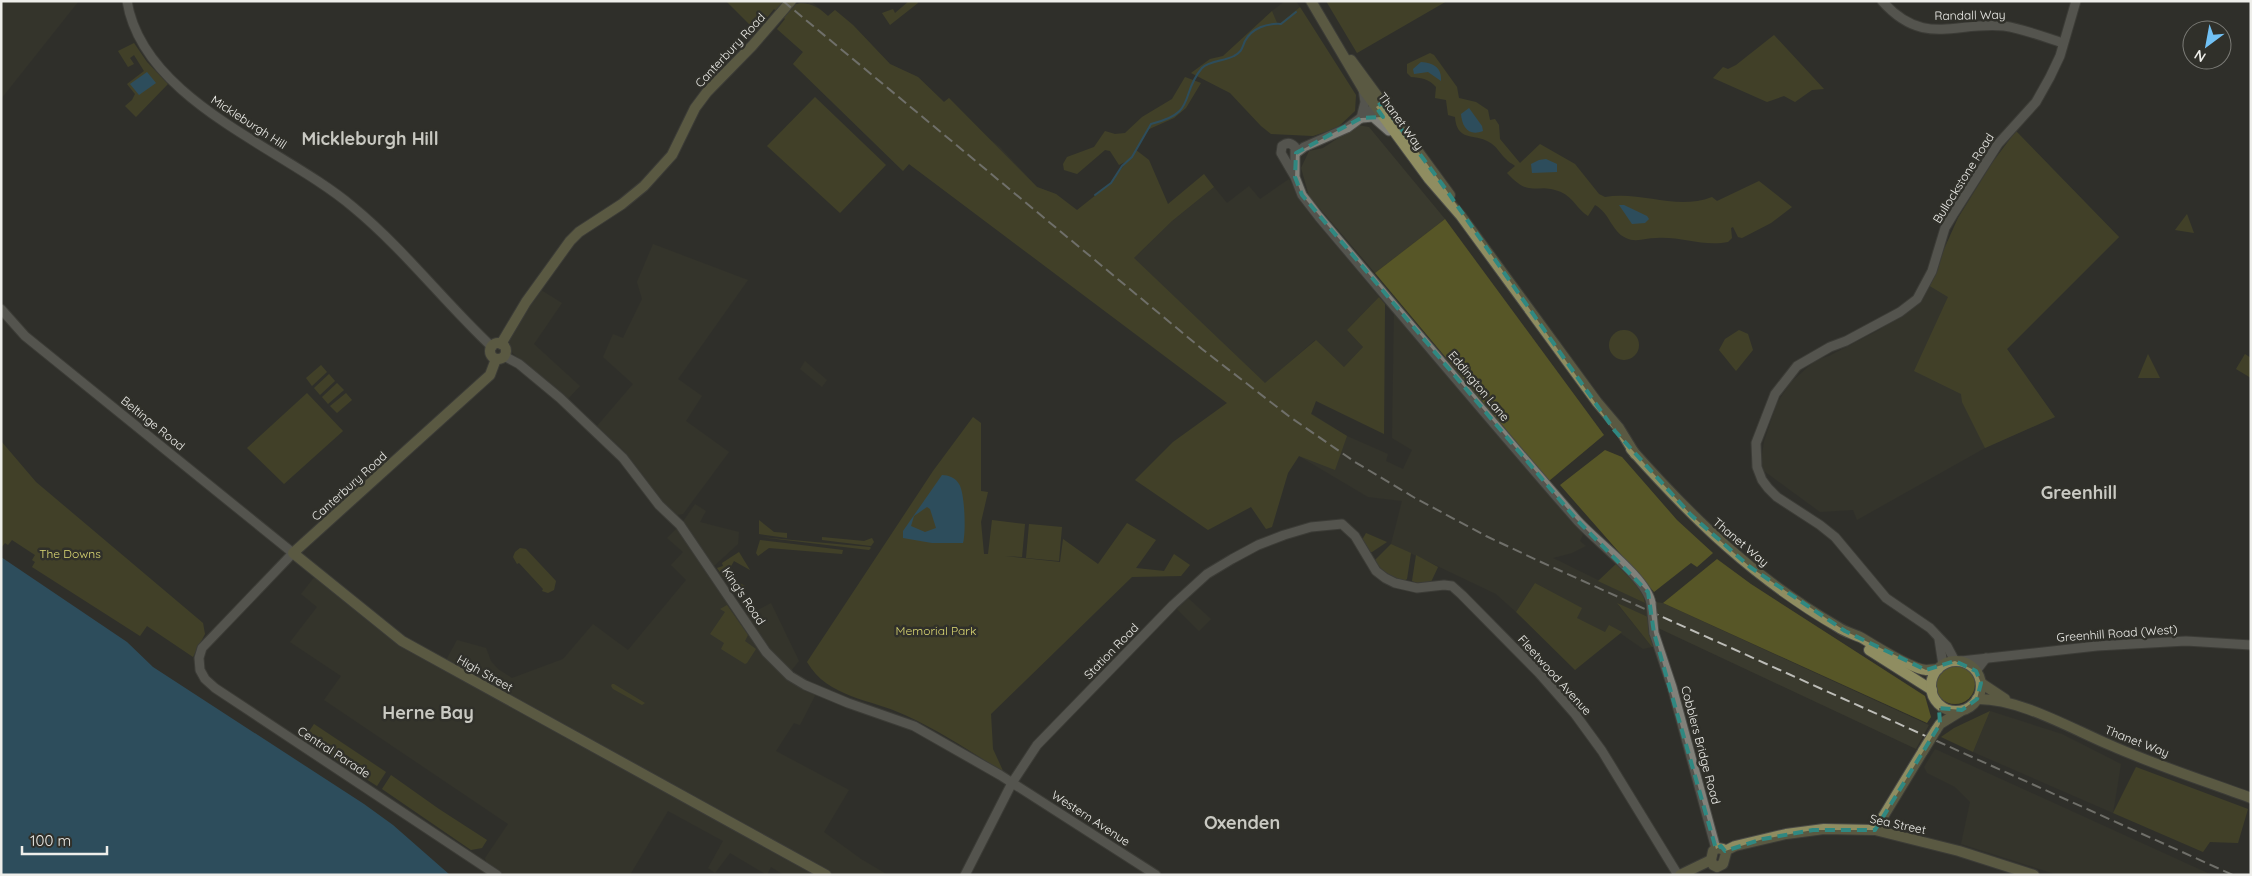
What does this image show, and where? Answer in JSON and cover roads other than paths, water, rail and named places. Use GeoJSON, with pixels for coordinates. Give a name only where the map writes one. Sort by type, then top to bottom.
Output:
{"type":"FeatureCollection","features":[{"type":"Feature","properties":{"kind":"main road","name":"Canterbury Road"},"geometry":{"type":"LineString","coordinates":[[496,346],[570,241],[579,232],[622,204],[644,186],[672,155],[698,104],[707,92],[752,46],[791,1]]}},
{"type":"Feature","properties":{"kind":"main road","name":"Thanet Way"},"geometry":{"type":"LineString","coordinates":[[1311,1],[1363,90],[1379,105],[1458,210],[1597,402],[1615,431],[1635,454],[1675,498],[1726,546],[1787,594],[1932,690]]}},
{"type":"Feature","properties":{"kind":"main road","name":"Thanet Way"},"geometry":{"type":"LineString","coordinates":[[1330,34],[1349,57],[1403,145],[1458,210]]}},
{"type":"Feature","properties":{"kind":"main road"},"geometry":{"type":"LineString","coordinates":[[496,346],[490,353],[500,357]]}},
{"type":"Feature","properties":{"kind":"main road","name":"Canterbury Road"},"geometry":{"type":"LineString","coordinates":[[293,553],[490,375],[500,357]]}},
{"type":"Feature","properties":{"kind":"main road","name":"High Street"},"geometry":{"type":"LineString","coordinates":[[293,553],[402,641],[826,875]]}},
{"type":"Feature","properties":{"kind":"main road","name":"Thanet Way"},"geometry":{"type":"LineString","coordinates":[[1845,631],[1926,670],[1940,667]]}},
{"type":"Feature","properties":{"kind":"main road"},"geometry":{"type":"LineString","coordinates":[[1962,710],[1950,710],[1940,704],[1932,690],[1933,675],[1940,667],[1958,661],[1976,671],[1981,682],[2014,705]]}},
{"type":"Feature","properties":{"kind":"main road"},"geometry":{"type":"LineString","coordinates":[[1875,830],[1938,727],[1977,699],[1981,682]]}},
{"type":"Feature","properties":{"kind":"main road"},"geometry":{"type":"LineString","coordinates":[[1977,699],[2000,701],[2014,705]]}},
{"type":"Feature","properties":{"kind":"main road"},"geometry":{"type":"LineString","coordinates":[[1938,727],[1940,704]]}},
{"type":"Feature","properties":{"kind":"main road","name":"Thanet Way"},"geometry":{"type":"LineString","coordinates":[[2014,705],[2111,746],[2251,798]]}},
{"type":"Feature","properties":{"kind":"main road","name":"Sea Street"},"geometry":{"type":"LineString","coordinates":[[1720,850],[1786,834],[1824,829],[1875,830],[1959,851],[2034,875]]}},
{"type":"Feature","properties":{"kind":"main road","name":"Sea Street"},"geometry":{"type":"LineString","coordinates":[[1679,875],[1710,860],[1713,866],[1721,866],[1726,856],[1720,850]]}},
{"type":"Feature","properties":{"kind":"street","name":"Mickleburgh Hill"},"geometry":{"type":"LineString","coordinates":[[126,1],[137,36],[159,66],[183,91],[210,112],[352,206],[380,231],[496,346]]}},
{"type":"Feature","properties":{"kind":"street","name":"Randall Way"},"geometry":{"type":"LineString","coordinates":[[1882,1],[1902,19],[1928,28],[1956,30],[2004,26],[2064,43]]}},
{"type":"Feature","properties":{"kind":"street","name":"Bullockstone Road"},"geometry":{"type":"LineString","coordinates":[[1939,637],[1930,628],[1886,598],[1835,537],[1778,497],[1762,480],[1756,463],[1756,443],[1766,412],[1781,384],[1806,360],[1893,316],[1917,299],[1932,271],[1945,228],[1998,144],[2036,102],[2053,72],[2064,43],[2076,1]]}},
{"type":"Feature","properties":{"kind":"street"},"geometry":{"type":"LineString","coordinates":[[1361,118],[1365,102],[1363,90]]}},
{"type":"Feature","properties":{"kind":"street"},"geometry":{"type":"LineString","coordinates":[[1318,142],[1286,144],[1282,146],[1281,153],[1284,158],[1291,159],[1304,147],[1318,142],[1347,128],[1379,105]]}},
{"type":"Feature","properties":{"kind":"street"},"geometry":{"type":"LineString","coordinates":[[1361,118],[1373,117],[1380,121],[1403,145]]}},
{"type":"Feature","properties":{"kind":"street"},"geometry":{"type":"LineString","coordinates":[[1292,144],[1296,147],[1296,154]]}},
{"type":"Feature","properties":{"kind":"street","name":"Eddington Lane"},"geometry":{"type":"LineString","coordinates":[[1295,177],[1296,154]]}},
{"type":"Feature","properties":{"kind":"street","name":"Eddington Lane"},"geometry":{"type":"LineString","coordinates":[[1284,158],[1295,177],[1302,195],[1319,218],[1576,519],[1638,579],[1648,592],[1654,633]]}},
{"type":"Feature","properties":{"kind":"street","name":"Beltinge Road"},"geometry":{"type":"LineString","coordinates":[[1,309],[25,336],[293,553]]}},
{"type":"Feature","properties":{"kind":"street","name":"King's Road"},"geometry":{"type":"LineString","coordinates":[[500,357],[519,364],[560,398],[623,458],[659,504],[680,526],[766,652],[790,676],[805,685],[848,703],[914,726],[1012,783]]}},
{"type":"Feature","properties":{"kind":"street","name":"Station Road"},"geometry":{"type":"LineString","coordinates":[[965,875],[1012,783],[1036,745],[1173,605],[1207,574],[1258,545],[1311,527],[1342,524]]}},
{"type":"Feature","properties":{"kind":"street","name":"Fleetwood Avenue"},"geometry":{"type":"LineString","coordinates":[[1342,524],[1355,536],[1376,571],[1385,578],[1395,584],[1417,588],[1452,586],[1539,673],[1575,714],[1602,752],[1679,875]]}},
{"type":"Feature","properties":{"kind":"street","name":"Canterbury Road"},"geometry":{"type":"LineString","coordinates":[[217,632],[228,623],[293,553]]}},
{"type":"Feature","properties":{"kind":"street","name":"Central Parade"},"geometry":{"type":"LineString","coordinates":[[217,632],[202,648],[199,658],[200,670],[209,683],[497,875]]}},
{"type":"Feature","properties":{"kind":"street","name":"Cobblers Bridge Road"},"geometry":{"type":"LineString","coordinates":[[1654,633],[1672,687],[1720,850]]}},
{"type":"Feature","properties":{"kind":"street"},"geometry":{"type":"LineString","coordinates":[[1939,637],[1958,661]]}},
{"type":"Feature","properties":{"kind":"street"},"geometry":{"type":"LineString","coordinates":[[1939,637],[1940,667]]}},
{"type":"Feature","properties":{"kind":"street","name":"Greenhill Road (West)"},"geometry":{"type":"LineString","coordinates":[[1958,661],[2097,646],[2186,641],[2251,645]]}},
{"type":"Feature","properties":{"kind":"street"},"geometry":{"type":"LineString","coordinates":[[1976,671],[1986,658]]}},
{"type":"Feature","properties":{"kind":"street","name":"Western Avenue"},"geometry":{"type":"LineString","coordinates":[[1012,783],[1156,875]]}},
{"type":"Feature","properties":{"kind":"water"},"geometry":{"type":"Polygon","coordinates":[[[1421,62],[1436,67],[1439,70],[1441,81],[1428,72],[1414,74],[1413,69],[1421,62]]]}},
{"type":"Feature","properties":{"kind":"water"},"geometry":{"type":"Polygon","coordinates":[[[147,72],[156,83],[139,95],[130,84],[147,72]]]}},
{"type":"Feature","properties":{"kind":"water"},"geometry":{"type":"Polygon","coordinates":[[[1469,108],[1482,126],[1483,131],[1473,133],[1464,126],[1461,114],[1469,108]]]}},
{"type":"Feature","properties":{"kind":"water"},"geometry":{"type":"Polygon","coordinates":[[[1546,159],[1557,164],[1557,172],[1532,173],[1531,164],[1546,159]]]}},
{"type":"Feature","properties":{"kind":"water"},"geometry":{"type":"Polygon","coordinates":[[[1619,205],[1624,205],[1647,216],[1649,219],[1645,223],[1632,224],[1619,205]]]}},
{"type":"Feature","properties":{"kind":"water"},"geometry":{"type":"Polygon","coordinates":[[[942,475],[952,477],[958,482],[964,504],[963,543],[932,543],[903,538],[903,531],[942,475]],[[927,507],[914,516],[911,526],[925,532],[936,528],[930,509],[927,507]]]}},
{"type":"Feature","properties":{"kind":"water"},"geometry":{"type":"Polygon","coordinates":[[[1,557],[127,642],[153,667],[364,804],[393,825],[450,875],[1,875],[1,557]]]}},
{"type":"Feature","properties":{"kind":"waterway"},"geometry":{"type":"LineString","coordinates":[[1095,195],[1111,183],[1122,166],[1132,157],[1151,124],[1166,120],[1182,109],[1195,78],[1202,68],[1239,53],[1248,36],[1256,30],[1270,24],[1281,24],[1296,12]]}},
{"type":"Feature","properties":{"kind":"railway"},"geometry":{"type":"LineString","coordinates":[[783,1],[1202,349],[1290,417],[1355,462],[1415,498],[1486,536],[1541,562],[2233,875]]}},
{"type":"Feature","properties":{"kind":"district","name":"Mickleburgh Hill"},"geometry":{"type":"Point","coordinates":[370,138]}},
{"type":"Feature","properties":{"kind":"district","name":"Greenhill"},"geometry":{"type":"Point","coordinates":[2079,492]}},
{"type":"Feature","properties":{"kind":"district","name":"Herne Bay"},"geometry":{"type":"Point","coordinates":[428,712]}},
{"type":"Feature","properties":{"kind":"district","name":"Oxenden"},"geometry":{"type":"Point","coordinates":[1242,822]}},
{"type":"Feature","properties":{"kind":"park label","name":"The Downs"},"geometry":{"type":"Point","coordinates":[70,553]}},
{"type":"Feature","properties":{"kind":"park label","name":"Memorial Park"},"geometry":{"type":"Point","coordinates":[936,630]}}]}
